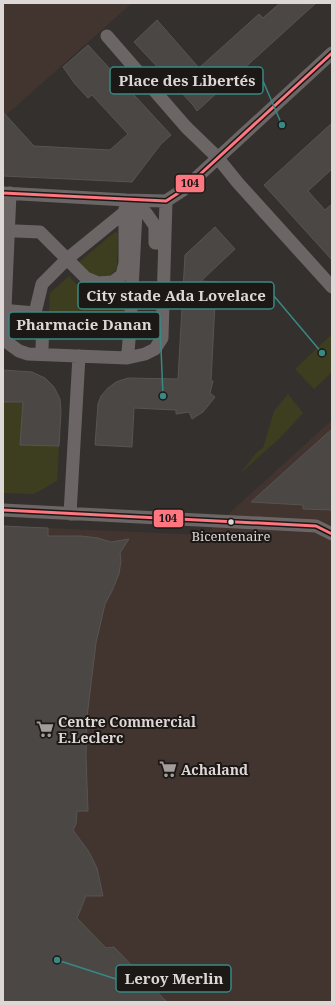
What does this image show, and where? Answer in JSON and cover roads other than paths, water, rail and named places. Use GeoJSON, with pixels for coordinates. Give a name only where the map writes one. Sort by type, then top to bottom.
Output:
{"type":"FeatureCollection","features":[{"type":"Feature","properties":{"kind":"street"},"geometry":{"type":"LineString","coordinates":[[107,36],[186,127],[217,157],[332,287]]}},
{"type":"Feature","properties":{"kind":"street"},"geometry":{"type":"LineString","coordinates":[[166,201],[162,338],[155,349],[145,354],[128,358],[28,354],[19,351],[8,343],[4,332],[6,193],[166,201],[183,190],[332,52]]}},
{"type":"Feature","properties":{"kind":"street"},"geometry":{"type":"LineString","coordinates":[[128,352],[135,241],[129,211]]}},
{"type":"Feature","properties":{"kind":"street"},"geometry":{"type":"LineString","coordinates":[[16,231],[40,232],[86,278],[98,283],[113,282],[122,275],[125,263],[129,211]]}},
{"type":"Feature","properties":{"kind":"street"},"geometry":{"type":"LineString","coordinates":[[34,313],[42,284],[67,259],[129,211],[146,213],[155,226],[155,243],[135,241]]}},
{"type":"Feature","properties":{"kind":"street"},"geometry":{"type":"LineString","coordinates":[[12,311],[34,313],[43,324],[42,348]]}},
{"type":"Feature","properties":{"kind":"street"},"geometry":{"type":"LineString","coordinates":[[43,324],[130,329],[155,327]]}},
{"type":"Feature","properties":{"kind":"street"},"geometry":{"type":"LineString","coordinates":[[70,514],[79,356]]}},
{"type":"Feature","properties":{"kind":"street"},"geometry":{"type":"LineString","coordinates":[[3,510],[316,526],[332,534]]}},
{"type":"Feature","properties":{"kind":"place","name":"Place des Libertés"},"geometry":{"type":"Point","coordinates":[282,125]}},
{"type":"Feature","properties":{"kind":"place","name":"City stade Ada Lovelace"},"geometry":{"type":"Point","coordinates":[322,353]}},
{"type":"Feature","properties":{"kind":"place","name":"Pharmacie Danan"},"geometry":{"type":"Point","coordinates":[163,396]}},
{"type":"Feature","properties":{"kind":"place","name":"Bicentenaire"},"geometry":{"type":"Point","coordinates":[231,522]}},
{"type":"Feature","properties":{"kind":"place","name":"Centre Commercial E.Leclerc"},"geometry":{"type":"Point","coordinates":[45,729]}},
{"type":"Feature","properties":{"kind":"place","name":"Achaland"},"geometry":{"type":"Point","coordinates":[168,769]}},
{"type":"Feature","properties":{"kind":"place","name":"Leroy Merlin"},"geometry":{"type":"Point","coordinates":[57,960]}}]}
